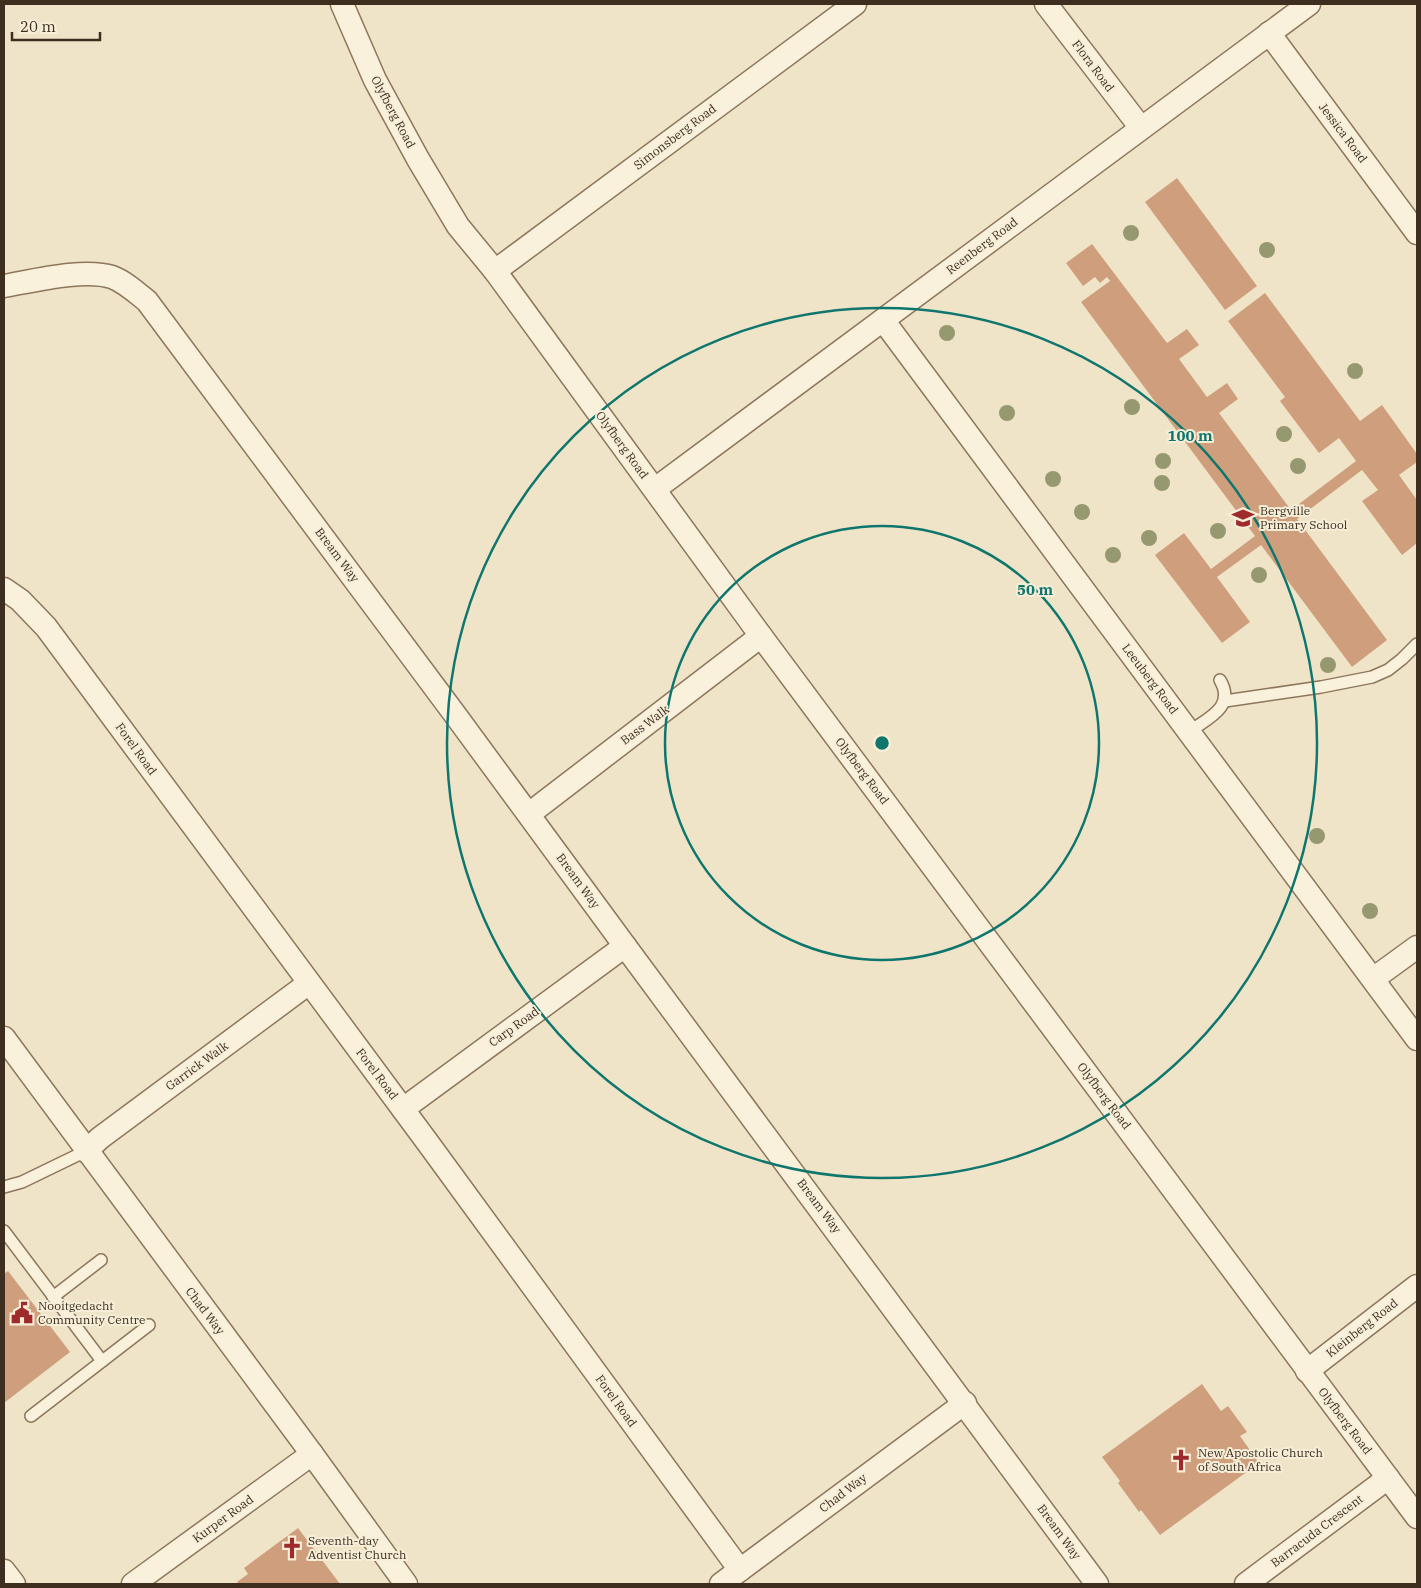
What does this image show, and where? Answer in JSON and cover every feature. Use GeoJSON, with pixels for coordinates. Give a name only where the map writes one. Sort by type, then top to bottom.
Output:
{"type":"FeatureCollection","features":[{"type":"Feature","properties":{"kind":"street","name":"Olyfberg Road"},"geometry":{"type":"LineString","coordinates":[[342,4],[375,80],[418,159],[458,226],[495,270],[761,636],[1417,1517]]}},
{"type":"Feature","properties":{"kind":"street","name":"Simonsberg Road"},"geometry":{"type":"LineString","coordinates":[[495,270],[855,4]]}},
{"type":"Feature","properties":{"kind":"street","name":"Flora Road"},"geometry":{"type":"LineString","coordinates":[[1046,4],[1141,128]]}},
{"type":"Feature","properties":{"kind":"street","name":"Reenberg Road"},"geometry":{"type":"LineString","coordinates":[[655,489],[1309,4]]}},
{"type":"Feature","properties":{"kind":"street","name":"Jessica Road"},"geometry":{"type":"LineString","coordinates":[[1269,33],[1417,233]]}},
{"type":"Feature","properties":{"kind":"street","name":"Bream Way"},"geometry":{"type":"LineString","coordinates":[[4,286],[86,274],[112,277],[130,287],[147,301],[529,814],[1097,1584]]}},
{"type":"Feature","properties":{"kind":"street","name":"Leeuberg Road"},"geometry":{"type":"LineString","coordinates":[[883,320],[1417,1039]]}},
{"type":"Feature","properties":{"kind":"street","name":"Forel Road"},"geometry":{"type":"LineString","coordinates":[[4,588],[20,600],[46,627],[403,1109],[740,1570]]}},
{"type":"Feature","properties":{"kind":"street","name":"Bass Walk"},"geometry":{"type":"LineString","coordinates":[[529,814],[761,636]]}},
{"type":"Feature","properties":{"kind":"street","name":"Carp Road"},"geometry":{"type":"LineString","coordinates":[[403,1109],[625,946]]}},
{"type":"Feature","properties":{"kind":"street"},"geometry":{"type":"LineString","coordinates":[[1373,979],[1417,947]]}},
{"type":"Feature","properties":{"kind":"street","name":"Garrick Walk"},"geometry":{"type":"LineString","coordinates":[[86,1151],[100,1138],[308,983]]}},
{"type":"Feature","properties":{"kind":"street","name":"Chad Way"},"geometry":{"type":"LineString","coordinates":[[4,1038],[406,1584]]}},
{"type":"Feature","properties":{"kind":"street","name":"Kleinberg Road"},"geometry":{"type":"LineString","coordinates":[[1307,1370],[1417,1286]]}},
{"type":"Feature","properties":{"kind":"street","name":"Chad Way"},"geometry":{"type":"LineString","coordinates":[[721,1584],[965,1403]]}},
{"type":"Feature","properties":{"kind":"street","name":"Kurper Road"},"geometry":{"type":"LineString","coordinates":[[133,1584],[312,1454]]}},
{"type":"Feature","properties":{"kind":"street","name":"Barracuda Crescent"},"geometry":{"type":"LineString","coordinates":[[1246,1584],[1388,1478]]}},
{"type":"Feature","properties":{"kind":"street"},"geometry":{"type":"LineString","coordinates":[[4,1571],[14,1584]]}},
{"type":"Feature","properties":{"kind":"lane"},"geometry":{"type":"LineString","coordinates":[[1224,701],[1321,687],[1372,677],[1388,670],[1417,644]]}},
{"type":"Feature","properties":{"kind":"lane"},"geometry":{"type":"LineString","coordinates":[[1190,732],[1217,711],[1224,701],[1224,687],[1220,680]]}},
{"type":"Feature","properties":{"kind":"lane"},"geometry":{"type":"LineString","coordinates":[[4,1187],[22,1182],[86,1151]]}},
{"type":"Feature","properties":{"kind":"lane"},"geometry":{"type":"LineString","coordinates":[[4,1231],[102,1361]]}},
{"type":"Feature","properties":{"kind":"lane"},"geometry":{"type":"LineString","coordinates":[[53,1297],[101,1260]]}},
{"type":"Feature","properties":{"kind":"lane"},"geometry":{"type":"LineString","coordinates":[[31,1416],[149,1325]]}},
{"type":"Feature","properties":{"kind":"building"},"geometry":{"type":"Polygon","coordinates":[[[1177,178],[1257,286],[1225,310],[1145,202],[1177,178]]]}},
{"type":"Feature","properties":{"kind":"building"},"geometry":{"type":"Polygon","coordinates":[[[1092,244],[1167,343],[1187,329],[1199,345],[1179,359],[1207,397],[1227,383],[1238,399],[1219,413],[1291,510],[1356,461],[1339,438],[1319,453],[1280,401],[1285,397],[1228,321],[1265,293],[1360,421],[1382,405],[1417,454],[1417,462],[1399,475],[1417,500],[1417,543],[1402,555],[1362,501],[1378,490],[1362,470],[1297,519],[1387,640],[1352,667],[1261,545],[1217,577],[1250,622],[1222,643],[1155,555],[1184,533],[1211,569],[1255,536],[1081,302],[1110,281],[1107,277],[1100,283],[1095,277],[1083,286],[1066,263],[1092,244]]]}},
{"type":"Feature","properties":{"kind":"building","name":"Nooitgedacht Community Centre"},"geometry":{"type":"Polygon","coordinates":[[[8,1271],[70,1352],[4,1403],[4,1274],[8,1271]]]}},
{"type":"Feature","properties":{"kind":"building","name":"New Apostolic Church of South Africa"},"geometry":{"type":"Polygon","coordinates":[[[1202,1384],[1221,1411],[1228,1406],[1247,1432],[1240,1436],[1259,1463],[1160,1535],[1141,1510],[1139,1512],[1118,1483],[1120,1481],[1102,1457],[1202,1384]]]}},
{"type":"Feature","properties":{"kind":"building","name":"Seventh-day Adventist Church"},"geometry":{"type":"Polygon","coordinates":[[[298,1528],[340,1584],[239,1584],[237,1582],[248,1574],[244,1568],[298,1528]]]}},
{"type":"Feature","properties":{"kind":"place","name":"Bergville Primary School"},"geometry":{"type":"Point","coordinates":[1243,518]}},
{"type":"Feature","properties":{"kind":"place","name":"Nooitgedacht Community Centre"},"geometry":{"type":"Point","coordinates":[22,1313]}},
{"type":"Feature","properties":{"kind":"place","name":"New Apostolic Church of South Africa"},"geometry":{"type":"Point","coordinates":[1181,1460]}},
{"type":"Feature","properties":{"kind":"place","name":"Seventh-day Adventist Church"},"geometry":{"type":"Point","coordinates":[292,1548]}}]}
